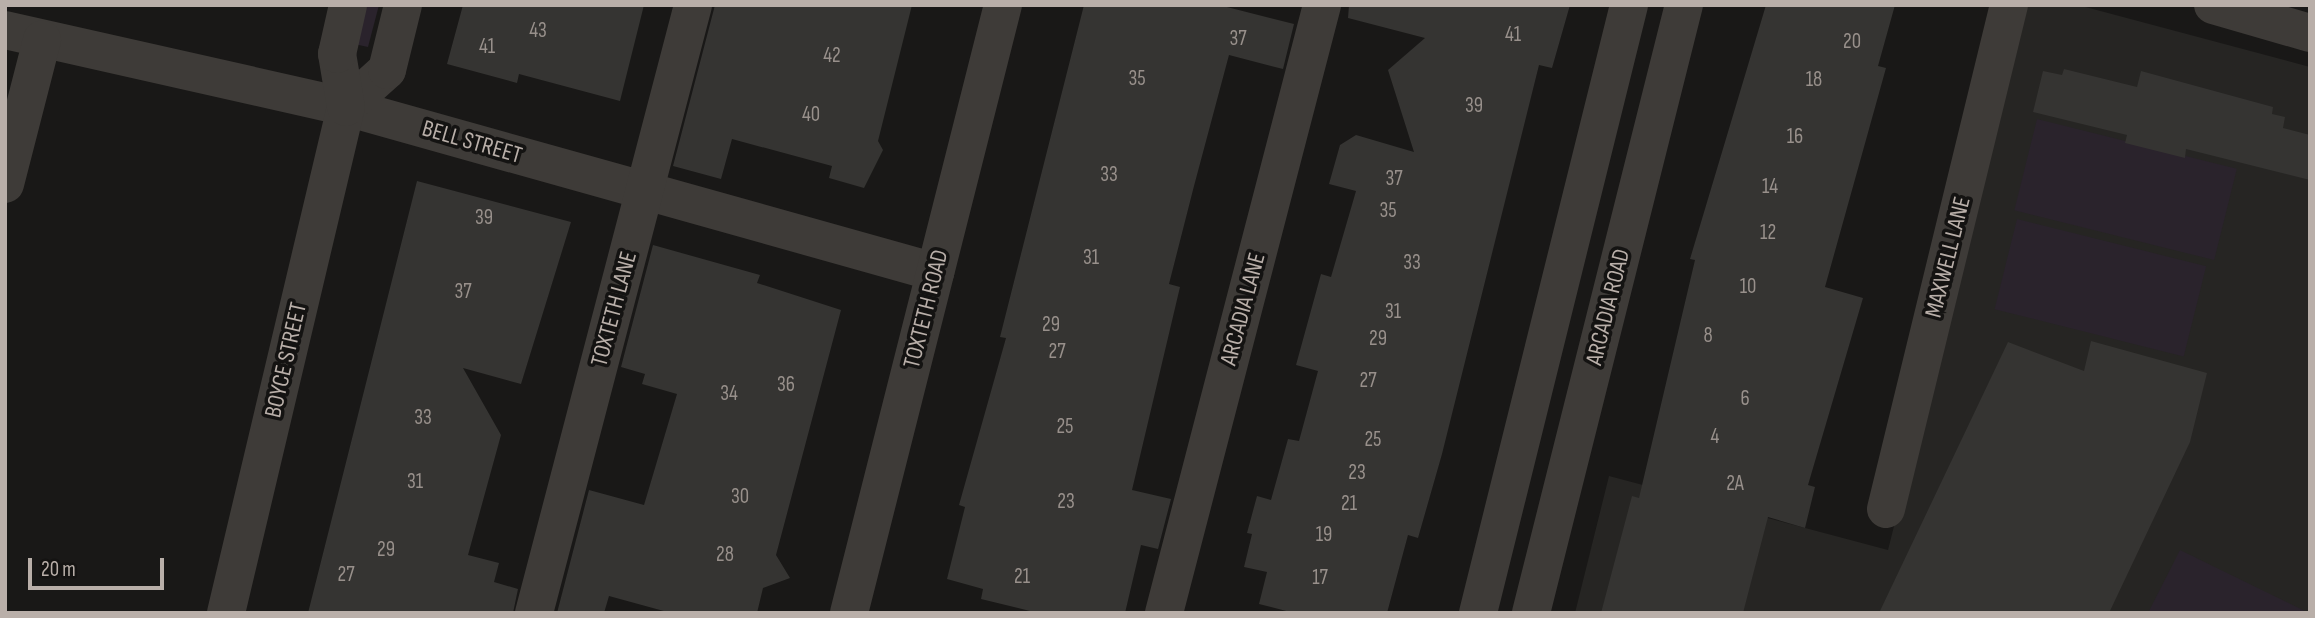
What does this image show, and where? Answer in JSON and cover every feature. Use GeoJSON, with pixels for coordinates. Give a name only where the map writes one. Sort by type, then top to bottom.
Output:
{"type":"FeatureCollection","features":[{"type":"Feature","properties":{"kind":"street","name":"BOYCE STREET"},"geometry":{"type":"LineString","coordinates":[[226,613],[346,107],[337,54],[348,5]]}},
{"type":"Feature","properties":{"kind":"street"},"geometry":{"type":"LineString","coordinates":[[346,107],[387,70],[403,5]]}},
{"type":"Feature","properties":{"kind":"street","name":"TOXTETH LANE"},"geometry":{"type":"LineString","coordinates":[[534,613],[693,5]]}},
{"type":"Feature","properties":{"kind":"street","name":"TOXTETH ROAD"},"geometry":{"type":"LineString","coordinates":[[849,613],[1003,5]]}},
{"type":"Feature","properties":{"kind":"street","name":"ARCADIA LANE"},"geometry":{"type":"LineString","coordinates":[[1164,613],[1322,5]]}},
{"type":"Feature","properties":{"kind":"street","name":"ARCADIA ROAD"},"geometry":{"type":"LineString","coordinates":[[1629,5],[1480,605],[1531,611],[1684,5]]}},
{"type":"Feature","properties":{"kind":"street","name":"MAXWELL LANE"},"geometry":{"type":"LineString","coordinates":[[1886,509],[2009,5]]}},
{"type":"Feature","properties":{"kind":"street"},"geometry":{"type":"LineString","coordinates":[[2213,5],[2310,33]]}},
{"type":"Feature","properties":{"kind":"street"},"geometry":{"type":"LineString","coordinates":[[5,184],[21,27]]}},
{"type":"Feature","properties":{"kind":"street","name":"BELL STREET"},"geometry":{"type":"LineString","coordinates":[[21,27],[346,107],[935,272]]}},
{"type":"Feature","properties":{"kind":"shaded area"},"geometry":{"type":"Polygon","coordinates":[[[363,5],[379,5],[368,47],[354,44],[363,5]]]}},
{"type":"Feature","properties":{"kind":"shaded area"},"geometry":{"type":"Polygon","coordinates":[[[2025,5],[2078,5],[2310,67],[2310,613],[1575,613],[1609,476],[1888,550],[2025,5]]]}},
{"type":"Feature","properties":{"kind":"shaded area"},"geometry":{"type":"Polygon","coordinates":[[[2037,119],[2237,169],[2214,260],[2014,210],[2037,119]]]}},
{"type":"Feature","properties":{"kind":"shaded area"},"geometry":{"type":"Polygon","coordinates":[[[2017,219],[2206,266],[2184,356],[1995,309],[2017,219]]]}},
{"type":"Feature","properties":{"kind":"shaded area"},"geometry":{"type":"Polygon","coordinates":[[[2180,550],[2309,613],[2148,613],[2180,550]]]}},
{"type":"Feature","properties":{"kind":"building"},"geometry":{"type":"Polygon","coordinates":[[[463,5],[644,5],[620,101],[519,74],[517,83],[447,64],[463,5]]]}},
{"type":"Feature","properties":{"kind":"building"},"geometry":{"type":"Polygon","coordinates":[[[715,5],[912,5],[878,141],[883,150],[864,188],[829,178],[832,166],[732,139],[721,179],[673,166],[715,5]]]}},
{"type":"Feature","properties":{"kind":"building"},"geometry":{"type":"Polygon","coordinates":[[[1084,5],[1219,5],[1294,24],[1283,69],[1229,55],[1194,186],[1169,284],[1180,287],[1132,490],[1171,499],[1158,549],[1141,545],[1125,613],[1038,613],[981,599],[983,589],[947,579],[965,507],[959,505],[1006,338],[1000,337],[1084,5]]]}},
{"type":"Feature","properties":{"kind":"building"},"geometry":{"type":"Polygon","coordinates":[[[1349,5],[1570,5],[1552,68],[1539,65],[1442,454],[1418,538],[1408,535],[1387,613],[1294,613],[1259,604],[1267,572],[1244,567],[1252,534],[1247,533],[1257,496],[1271,500],[1288,439],[1299,441],[1318,371],[1296,365],[1321,274],[1331,277],[1356,191],[1329,184],[1340,145],[1356,135],[1414,152],[1388,70],[1425,38],[1348,18],[1349,5]]]}},
{"type":"Feature","properties":{"kind":"building"},"geometry":{"type":"Polygon","coordinates":[[[1766,5],[1895,5],[1878,66],[1886,68],[1825,287],[1863,298],[1808,485],[1815,487],[1805,528],[1768,517],[1743,613],[1601,613],[1632,496],[1639,498],[1695,260],[1690,259],[1766,5]]]}},
{"type":"Feature","properties":{"kind":"building"},"geometry":{"type":"Polygon","coordinates":[[[2064,69],[2137,87],[2141,71],[2273,107],[2272,114],[2285,117],[2283,128],[2310,135],[2310,180],[2186,149],[2185,158],[2125,143],[2127,135],[2033,112],[2043,71],[2062,75],[2064,69]]]}},
{"type":"Feature","properties":{"kind":"building"},"geometry":{"type":"Polygon","coordinates":[[[417,181],[571,222],[521,384],[463,368],[501,435],[468,555],[499,563],[494,582],[518,589],[513,613],[308,613],[417,181]]]}},
{"type":"Feature","properties":{"kind":"building"},"geometry":{"type":"Polygon","coordinates":[[[653,245],[760,275],[757,283],[841,310],[776,555],[790,578],[763,588],[757,613],[671,613],[609,596],[604,613],[557,613],[589,490],[644,505],[677,394],[642,384],[645,374],[621,367],[653,245]]]}},
{"type":"Feature","properties":{"kind":"building"},"geometry":{"type":"Polygon","coordinates":[[[2091,341],[2207,373],[2190,442],[2109,613],[1879,613],[2008,342],[2084,371],[2091,341]]]}}]}
